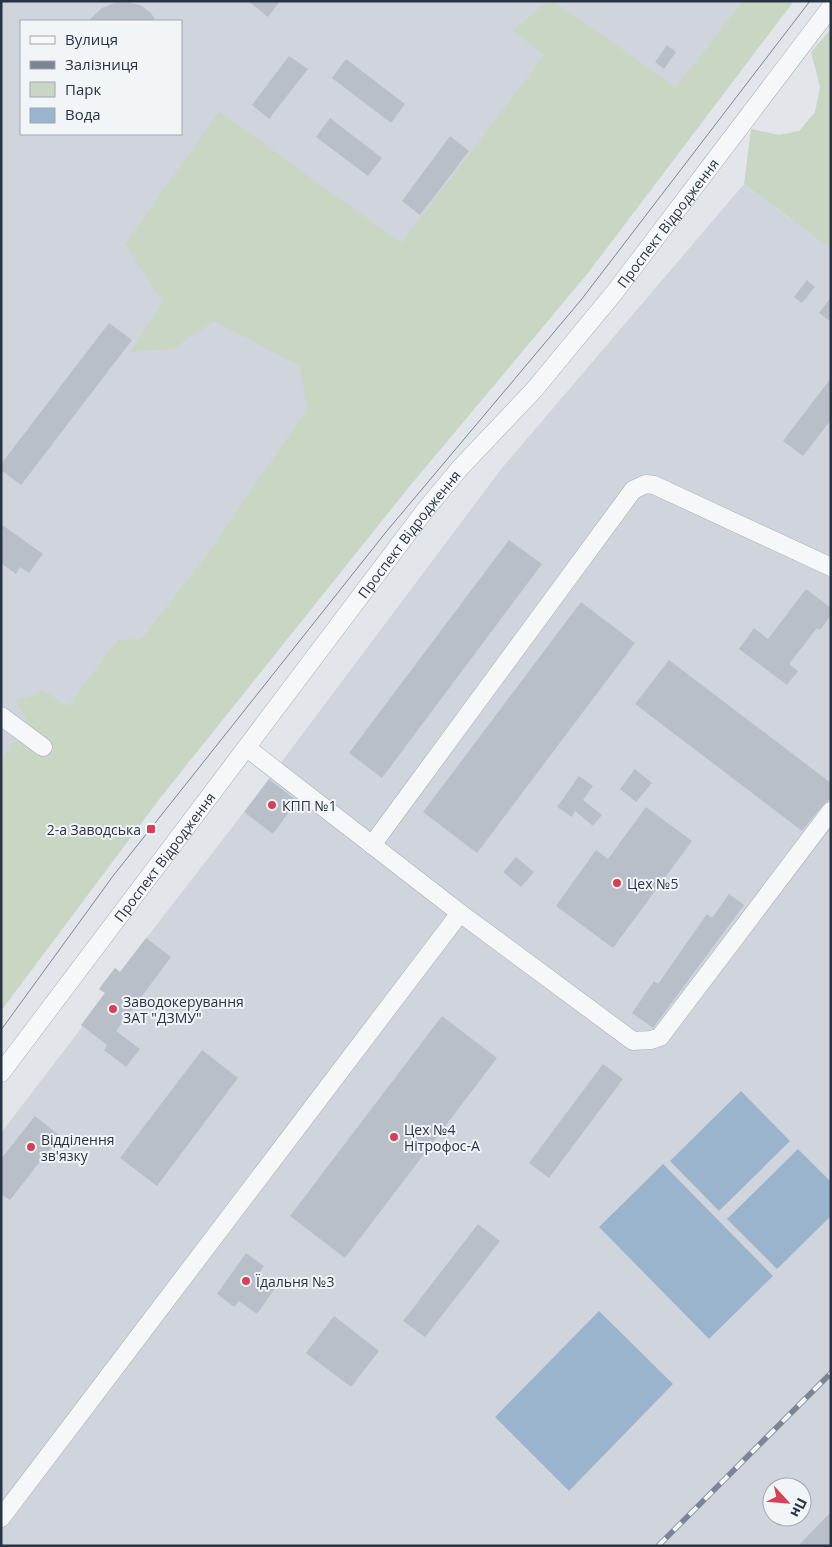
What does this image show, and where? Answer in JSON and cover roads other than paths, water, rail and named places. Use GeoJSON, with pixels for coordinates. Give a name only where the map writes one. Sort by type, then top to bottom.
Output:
{"type":"FeatureCollection","features":[{"type":"Feature","properties":{"kind":"street","name":"Проспект Відродження"},"geometry":{"type":"LineString","coordinates":[[1,1073],[426,509],[460,468],[534,390],[614,293],[831,7]]}},
{"type":"Feature","properties":{"kind":"street"},"geometry":{"type":"LineString","coordinates":[[372,845],[628,497],[639,486],[654,485],[831,567]]}},
{"type":"Feature","properties":{"kind":"street"},"geometry":{"type":"LineString","coordinates":[[1,716],[43,747]]}},
{"type":"Feature","properties":{"kind":"street"},"geometry":{"type":"LineString","coordinates":[[247,748],[460,913],[633,1041],[651,1040],[660,1036],[831,811]]}},
{"type":"Feature","properties":{"kind":"street"},"geometry":{"type":"LineString","coordinates":[[1,1518],[460,913]]}},
{"type":"Feature","properties":{"kind":"water"},"geometry":{"type":"Polygon","coordinates":[[[741,1091],[790,1141],[719,1211],[670,1161],[741,1091]]]}},
{"type":"Feature","properties":{"kind":"water"},"geometry":{"type":"Polygon","coordinates":[[[798,1149],[831,1182],[831,1216],[777,1269],[727,1219],[798,1149]]]}},
{"type":"Feature","properties":{"kind":"water"},"geometry":{"type":"Polygon","coordinates":[[[663,1164],[773,1276],[709,1339],[599,1227],[663,1164]]]}},
{"type":"Feature","properties":{"kind":"water"},"geometry":{"type":"Polygon","coordinates":[[[599,1311],[673,1384],[569,1491],[495,1417],[599,1311]]]}},
{"type":"Feature","properties":{"kind":"tram line"},"geometry":{"type":"LineString","coordinates":[[1,1030],[113,876],[386,532],[581,300],[810,1]]}},
{"type":"Feature","properties":{"kind":"railway"},"geometry":{"type":"LineString","coordinates":[[658,1546],[831,1373]]}},
{"type":"Feature","properties":{"kind":"place","name":"КПП №1"},"geometry":{"type":"Point","coordinates":[272,805]}},
{"type":"Feature","properties":{"kind":"place","name":"2-а Заводська"},"geometry":{"type":"Point","coordinates":[151,829]}},
{"type":"Feature","properties":{"kind":"place","name":"Цех №5"},"geometry":{"type":"Point","coordinates":[617,883]}},
{"type":"Feature","properties":{"kind":"place","name":"Заводокерування ЗАТ \"ДЗМУ\""},"geometry":{"type":"Point","coordinates":[113,1009]}},
{"type":"Feature","properties":{"kind":"place","name":"Цех №4 Нітрофос-А"},"geometry":{"type":"Point","coordinates":[394,1137]}},
{"type":"Feature","properties":{"kind":"place","name":"Відділення зв'язку"},"geometry":{"type":"Point","coordinates":[31,1147]}},
{"type":"Feature","properties":{"kind":"place","name":"Їдальня №3"},"geometry":{"type":"Point","coordinates":[246,1281]}}]}
